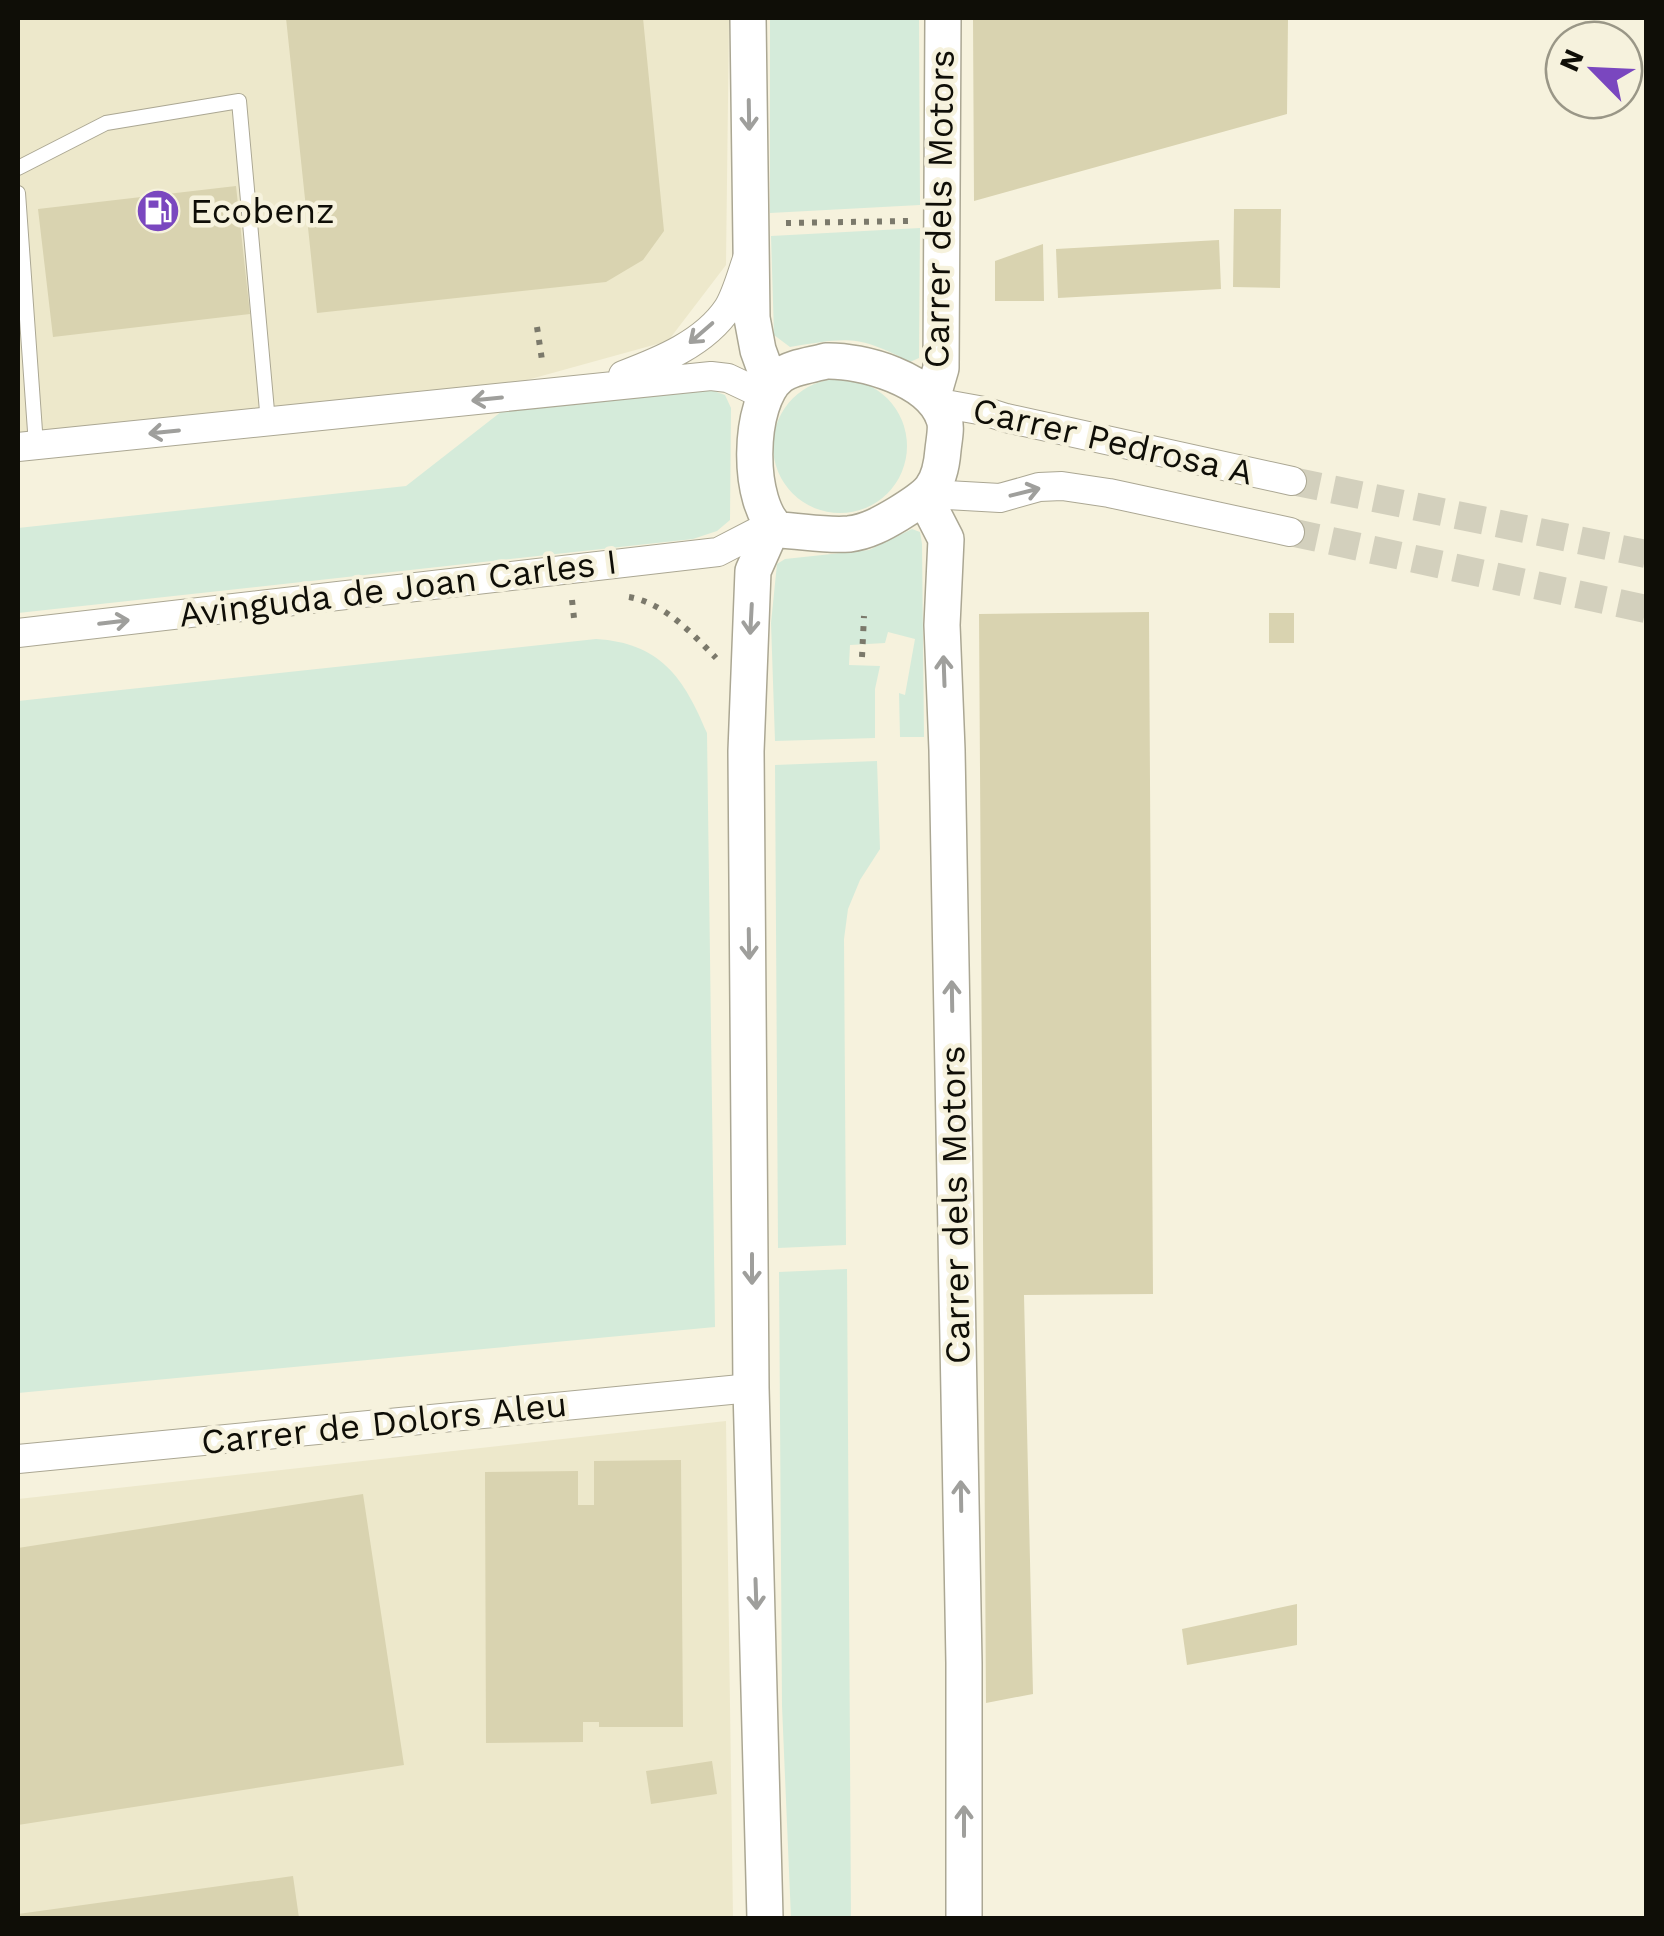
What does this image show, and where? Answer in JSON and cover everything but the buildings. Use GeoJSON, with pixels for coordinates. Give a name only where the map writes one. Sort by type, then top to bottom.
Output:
{"type":"FeatureCollection","features":[{"type":"Feature","properties":{"kind":"street"},"geometry":{"type":"LineString","coordinates":[[748,18],[760,237],[752,318],[767,390]]}},
{"type":"Feature","properties":{"kind":"street","name":"Carrer dels Motors"},"geometry":{"type":"LineString","coordinates":[[933,401],[941,368],[943,18]]}},
{"type":"Feature","properties":{"kind":"street"},"geometry":{"type":"LineString","coordinates":[[584,390],[664,360],[697,338],[728,308],[760,237]]}},
{"type":"Feature","properties":{"kind":"street"},"geometry":{"type":"LineString","coordinates":[[826,362],[872,365],[933,401],[945,420],[944,443],[942,468],[927,496],[870,529],[848,534],[779,530],[760,507],[756,424],[767,390],[782,374],[826,362]]}},
{"type":"Feature","properties":{"kind":"street"},"geometry":{"type":"LineString","coordinates":[[27,446],[711,376],[767,390]]}},
{"type":"Feature","properties":{"kind":"street","name":"Carrer Pedrosa A"},"geometry":{"type":"LineString","coordinates":[[933,401],[1292,481]]}},
{"type":"Feature","properties":{"kind":"street","name":"Carrer Pedrosa A"},"geometry":{"type":"LineString","coordinates":[[927,496],[1000,498],[1062,486],[1290,532]]}},
{"type":"Feature","properties":{"kind":"street","name":"Carrer dels Motors"},"geometry":{"type":"LineString","coordinates":[[927,496],[946,539],[942,625],[964,1644],[964,1918]]}},
{"type":"Feature","properties":{"kind":"street"},"geometry":{"type":"LineString","coordinates":[[765,1918],[751,1388],[747,684],[753,571],[773,525]]}},
{"type":"Feature","properties":{"kind":"street","name":"Avinguda de Joan Carles I"},"geometry":{"type":"LineString","coordinates":[[18,633],[718,552],[773,525]]}},
{"type":"Feature","properties":{"kind":"street","name":"Carrer de Dolors Aleu"},"geometry":{"type":"LineString","coordinates":[[18,1458],[751,1388]]}},
{"type":"Feature","properties":{"kind":"lane"},"geometry":{"type":"LineString","coordinates":[[18,168],[106,123],[240,101],[268,422]]}},
{"type":"Feature","properties":{"kind":"lane"},"geometry":{"type":"LineString","coordinates":[[18,193],[27,446]]}},
{"type":"Feature","properties":{"kind":"path","name":"Carrer dels Motors"},"geometry":{"type":"LineString","coordinates":[[760,237],[924,221]]}},
{"type":"Feature","properties":{"kind":"path"},"geometry":{"type":"LineString","coordinates":[[537,327],[542,360]]}},
{"type":"Feature","properties":{"kind":"path"},"geometry":{"type":"LineString","coordinates":[[626,596],[643,599],[672,617],[722,667]]}},
{"type":"Feature","properties":{"kind":"path","name":"Avinguda de Joan Carles I"},"geometry":{"type":"LineString","coordinates":[[572,600],[574,618]]}},
{"type":"Feature","properties":{"kind":"path"},"geometry":{"type":"LineString","coordinates":[[862,656],[864,616]]}},
{"type":"Feature","properties":{"kind":"shaded area"},"geometry":{"type":"Polygon","coordinates":[[[18,18],[729,18],[726,265],[668,341],[436,405],[18,447],[18,18]]]}},
{"type":"Feature","properties":{"kind":"shaded area"},"geometry":{"type":"Polygon","coordinates":[[[726,1421],[733,1918],[18,1918],[18,1499],[726,1421]]]}},
{"type":"Feature","properties":{"kind":"green space"},"geometry":{"type":"Polygon","coordinates":[[[770,18],[919,18],[920,205],[770,213],[770,18]]]}},
{"type":"Feature","properties":{"kind":"green space"},"geometry":{"type":"Polygon","coordinates":[[[920,228],[919,358],[910,362],[877,347],[851,341],[790,347],[774,335],[771,236],[920,228]]]}},
{"type":"Feature","properties":{"kind":"green space"},"geometry":{"type":"Polygon","coordinates":[[[840,379],[866,384],[888,398],[902,420],[907,446],[902,472],[888,494],[866,508],[840,513],[814,508],[792,494],[778,472],[773,446],[778,420],[792,398],[814,384],[840,379]]]}},
{"type":"Feature","properties":{"kind":"green space"},"geometry":{"type":"Polygon","coordinates":[[[711,390],[725,395],[731,408],[730,520],[717,531],[693,539],[18,613],[18,528],[406,486],[506,408],[711,390]]]}},
{"type":"Feature","properties":{"kind":"green space"},"geometry":{"type":"Polygon","coordinates":[[[912,529],[920,532],[922,544],[924,737],[900,737],[899,693],[905,695],[915,639],[888,632],[885,643],[850,645],[849,665],[880,666],[875,689],[875,738],[775,741],[771,623],[777,564],[785,559],[869,550],[912,529]]]}},
{"type":"Feature","properties":{"kind":"green space"},"geometry":{"type":"Polygon","coordinates":[[[596,639],[638,648],[667,667],[689,696],[707,733],[715,1327],[18,1393],[18,701],[596,639]]]}},
{"type":"Feature","properties":{"kind":"green space"},"geometry":{"type":"Polygon","coordinates":[[[877,761],[880,849],[860,880],[848,909],[844,939],[846,1245],[778,1248],[775,765],[877,761]]]}},
{"type":"Feature","properties":{"kind":"green space"},"geometry":{"type":"Polygon","coordinates":[[[847,1269],[851,1918],[791,1918],[782,1706],[779,1272],[847,1269]]]}},
{"type":"Feature","properties":{"kind":"tunnel"},"geometry":{"type":"LineString","coordinates":[[1292,481],[1646,554]]}},
{"type":"Feature","properties":{"kind":"tunnel"},"geometry":{"type":"LineString","coordinates":[[1290,532],[1646,609]]}},
{"type":"Feature","properties":{"kind":"place","name":"Ecobenz"},"geometry":{"type":"Point","coordinates":[158,211]}}]}
